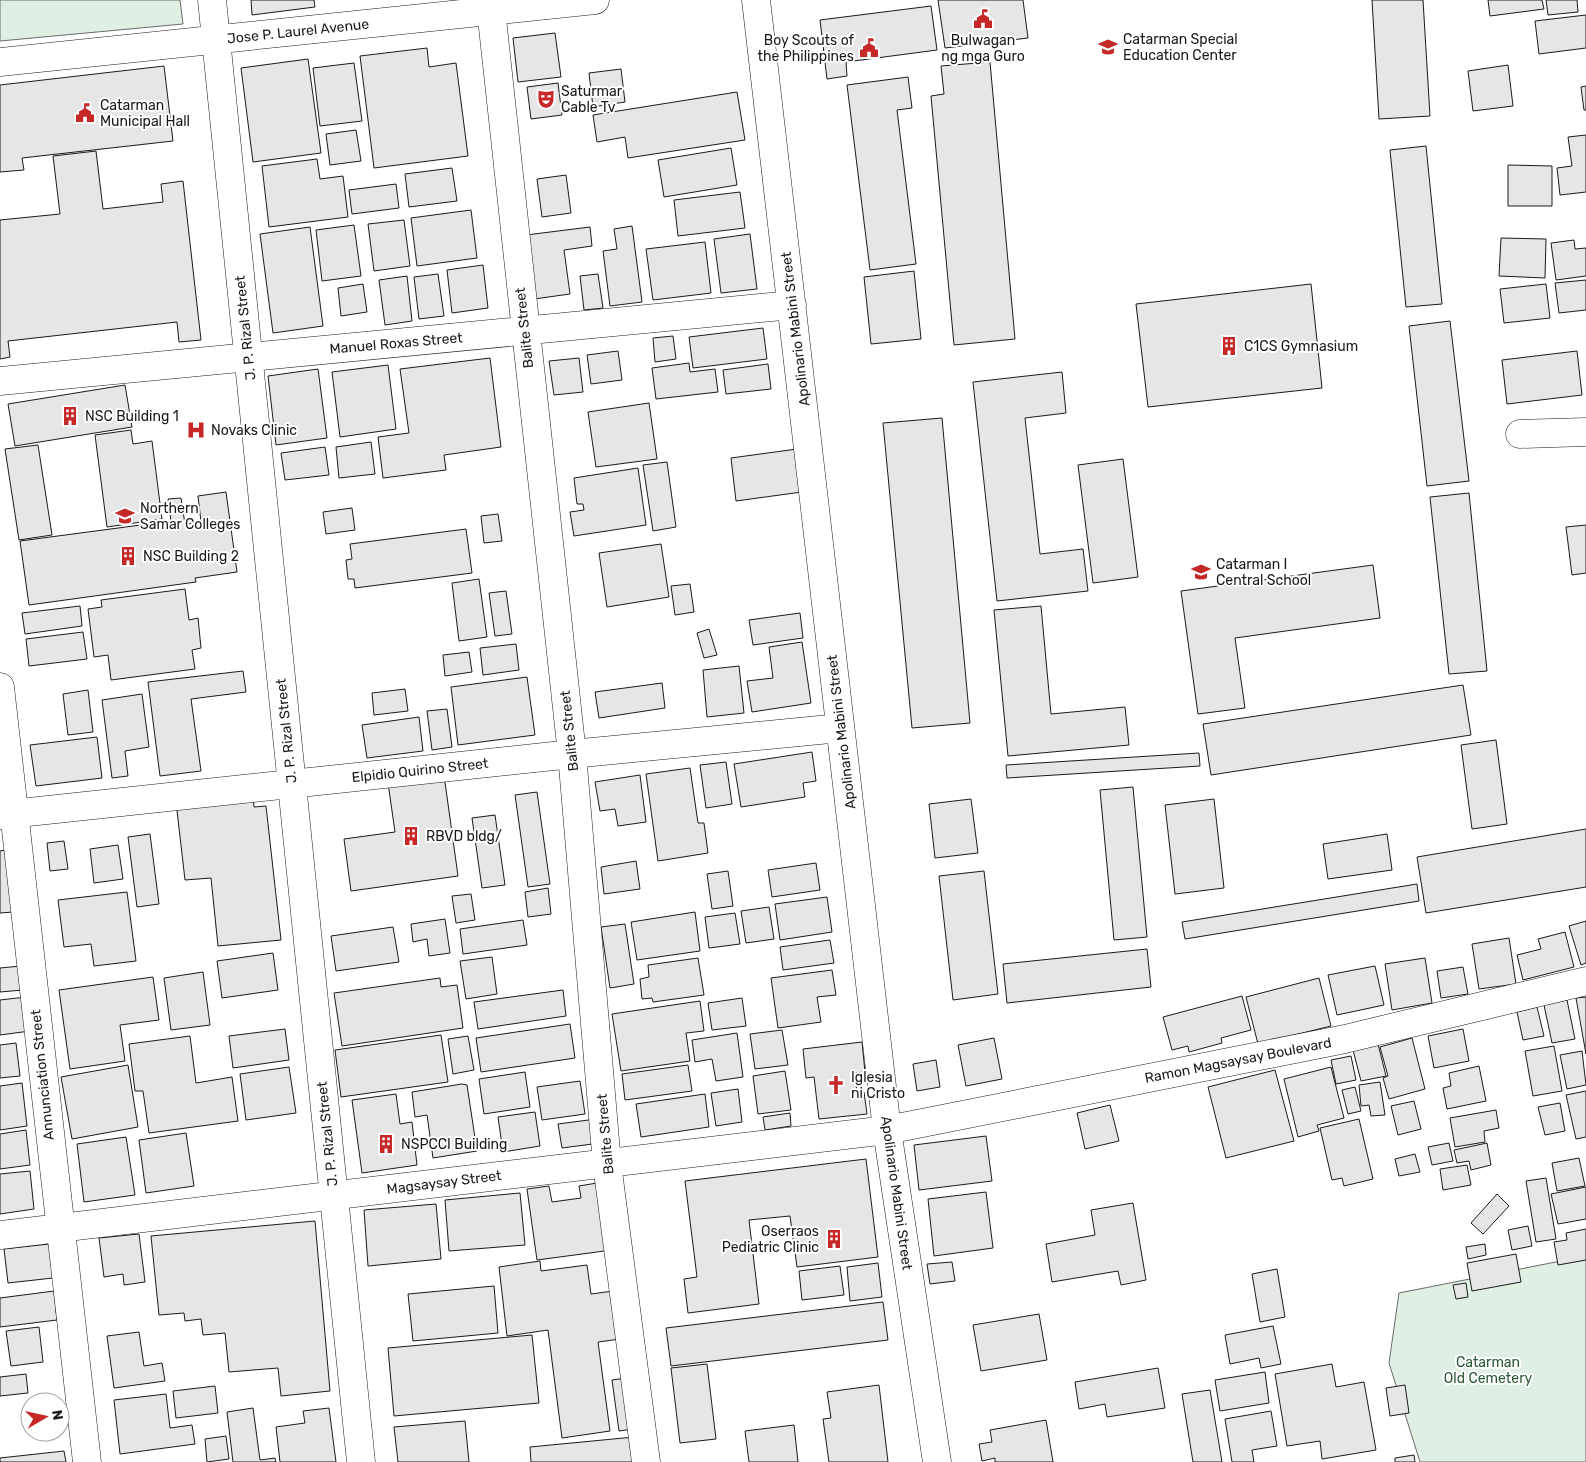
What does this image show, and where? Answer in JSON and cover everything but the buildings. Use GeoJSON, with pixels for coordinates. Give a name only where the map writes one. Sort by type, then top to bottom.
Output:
{"type":"FeatureCollection","features":[{"type":"Feature","properties":{"kind":"street","name":"J. P. Rizal Street"},"geometry":{"type":"LineString","coordinates":[[212,0],[361,1462]]}},
{"type":"Feature","properties":{"kind":"street","name":"Jose P. Laurel Avenue"},"geometry":{"type":"LineString","coordinates":[[0,62],[216,40],[490,6],[595,0]]}},
{"type":"Feature","properties":{"kind":"street","name":"Apolinario Mabini Street"},"geometry":{"type":"LineString","coordinates":[[756,0],[887,1130],[937,1462]]}},
{"type":"Feature","properties":{"kind":"street","name":"Balite Street"},"geometry":{"type":"LineString","coordinates":[[490,6],[524,330],[572,754],[607,1164],[646,1462]]}},
{"type":"Feature","properties":{"kind":"street","name":"Manuel Roxas Street"},"geometry":{"type":"LineString","coordinates":[[0,380],[792,305]]}},
{"type":"Feature","properties":{"kind":"street"},"geometry":{"type":"LineString","coordinates":[[1520,434],[1586,432]]}},
{"type":"Feature","properties":{"kind":"street","name":"Annunciation Street"},"geometry":{"type":"LineString","coordinates":[[0,687],[7,814],[87,1462]]}},
{"type":"Feature","properties":{"kind":"street","name":"Elpidio Quirino Street"},"geometry":{"type":"LineString","coordinates":[[7,814],[572,754],[840,728]]}},
{"type":"Feature","properties":{"kind":"street","name":"Ramon Magsaysay Boulevard"},"geometry":{"type":"LineString","coordinates":[[887,1130],[1345,1039],[1586,981]]}},
{"type":"Feature","properties":{"kind":"street","name":"Magsaysay Street"},"geometry":{"type":"LineString","coordinates":[[0,1235],[333,1194],[607,1164],[887,1130]]}},
{"type":"Feature","properties":{"kind":"green space"},"geometry":{"type":"Polygon","coordinates":[[[0,0],[180,0],[183,24],[0,41],[0,0]]]}},
{"type":"Feature","properties":{"kind":"green space","name":"Catarman Old Cemetery"},"geometry":{"type":"Polygon","coordinates":[[[1586,1256],[1586,1462],[1420,1462],[1389,1363],[1399,1293],[1586,1256]]]}},
{"type":"Feature","properties":{"kind":"place","name":"Bulwagan ng mga Guro"},"geometry":{"type":"Point","coordinates":[983,19]}},
{"type":"Feature","properties":{"kind":"place","name":"Catarman Special Education Center"},"geometry":{"type":"Point","coordinates":[1108,47]}},
{"type":"Feature","properties":{"kind":"place","name":"Boy Scouts of the Philippines"},"geometry":{"type":"Point","coordinates":[869,48]}},
{"type":"Feature","properties":{"kind":"place","name":"Saturmar Cable Tv"},"geometry":{"type":"Point","coordinates":[546,99]}},
{"type":"Feature","properties":{"kind":"place","name":"Catarman Municipal Hall"},"geometry":{"type":"Point","coordinates":[85,113]}},
{"type":"Feature","properties":{"kind":"place","name":"C1CS Gymnasium"},"geometry":{"type":"Point","coordinates":[1229,346]}},
{"type":"Feature","properties":{"kind":"place","name":"NSC Building 1"},"geometry":{"type":"Point","coordinates":[70,416]}},
{"type":"Feature","properties":{"kind":"place","name":"Novaks Clinic"},"geometry":{"type":"Point","coordinates":[196,430]}},
{"type":"Feature","properties":{"kind":"place","name":"Northern Samar Colleges"},"geometry":{"type":"Point","coordinates":[125,516]}},
{"type":"Feature","properties":{"kind":"place","name":"NSC Building 2"},"geometry":{"type":"Point","coordinates":[128,556]}},
{"type":"Feature","properties":{"kind":"place","name":"Catarman I Central School"},"geometry":{"type":"Point","coordinates":[1201,572]}},
{"type":"Feature","properties":{"kind":"place","name":"RBVD bldg/"},"geometry":{"type":"Point","coordinates":[411,836]}},
{"type":"Feature","properties":{"kind":"place","name":"Iglesia ni Cristo"},"geometry":{"type":"Point","coordinates":[836,1085]}},
{"type":"Feature","properties":{"kind":"place","name":"NSPCCI Building"},"geometry":{"type":"Point","coordinates":[386,1144]}},
{"type":"Feature","properties":{"kind":"place","name":"Oserraos Pediatric Clinic"},"geometry":{"type":"Point","coordinates":[834,1239]}}]}
